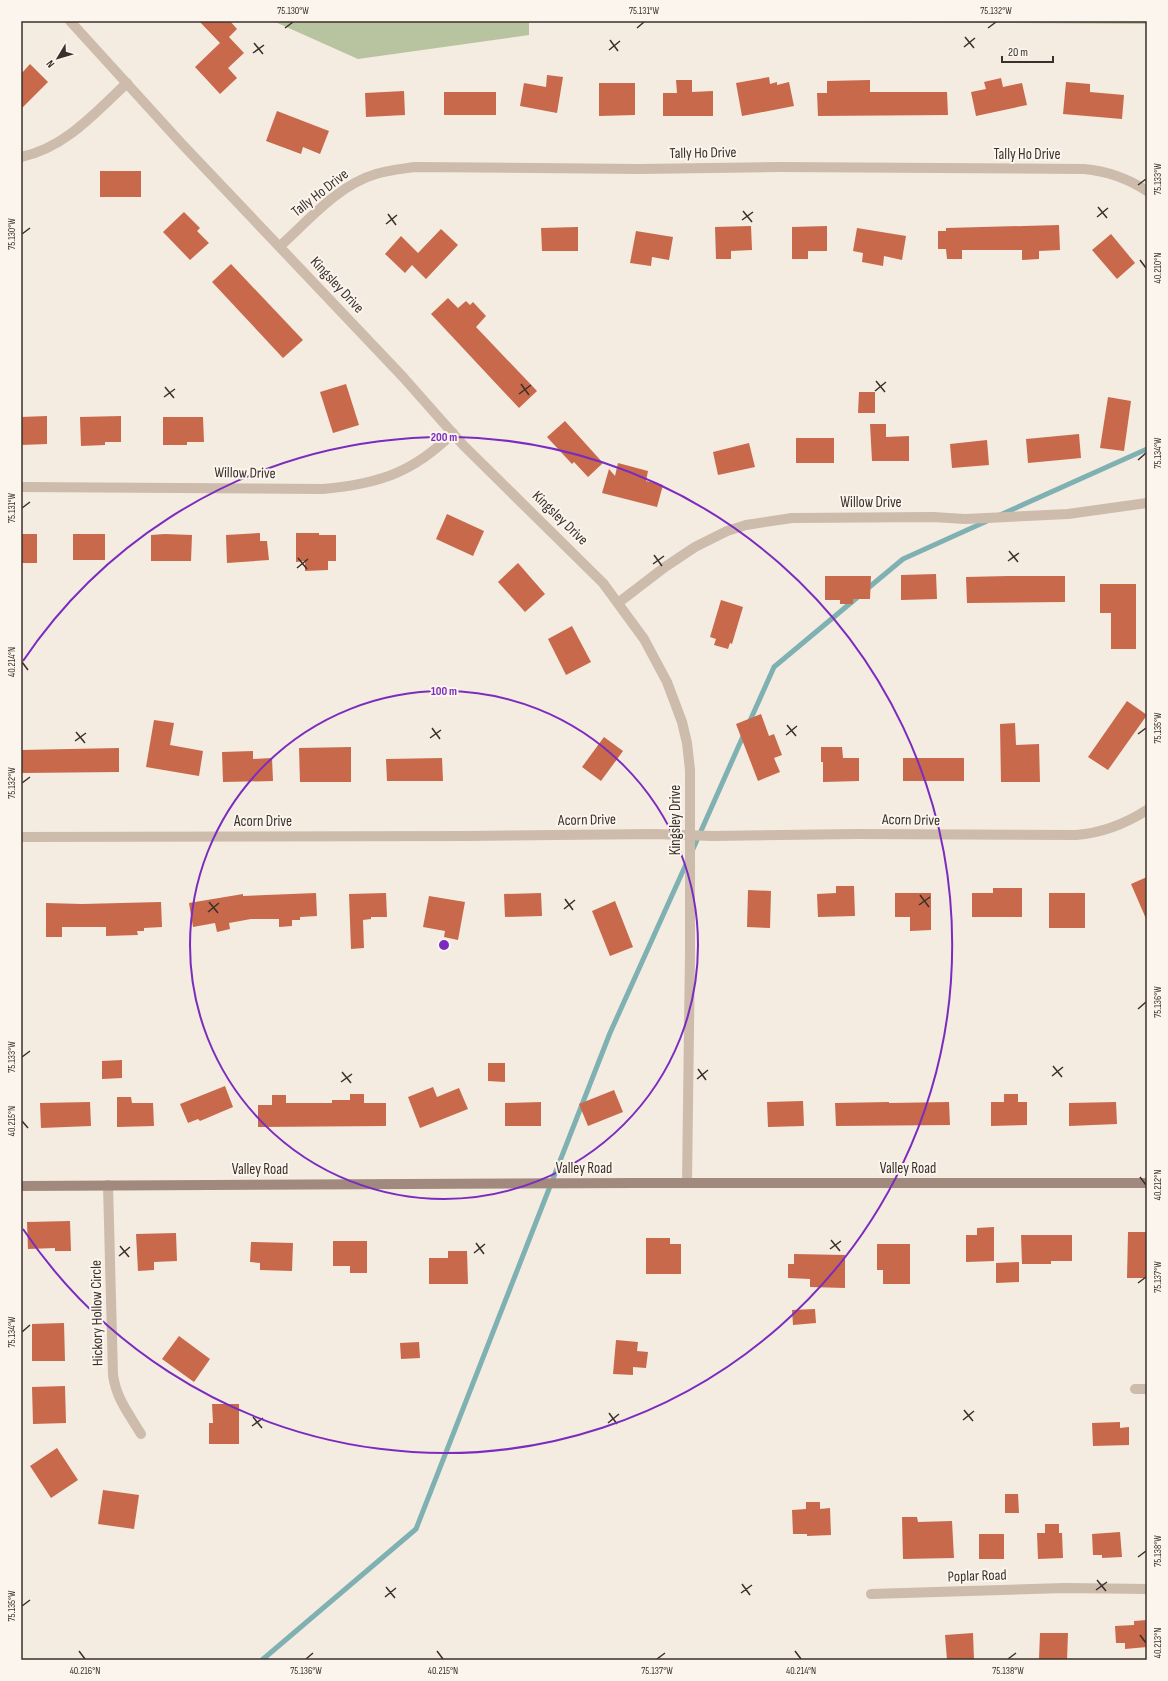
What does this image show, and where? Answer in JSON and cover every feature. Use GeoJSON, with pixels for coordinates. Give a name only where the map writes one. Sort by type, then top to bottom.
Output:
{"type":"FeatureCollection","features":[{"type":"Feature","properties":{"kind":"street","name":"Kingsley Drive"},"geometry":{"type":"LineString","coordinates":[[70,21],[181,143],[403,377],[453,434],[603,583],[644,638],[655,657],[667,682],[682,722],[687,743],[690,770],[687,1183]]}},
{"type":"Feature","properties":{"kind":"street"},"geometry":{"type":"LineString","coordinates":[[21,157],[50,148],[65,138],[127,83]]}},
{"type":"Feature","properties":{"kind":"street","name":"Tally Ho Drive"},"geometry":{"type":"LineString","coordinates":[[280,246],[333,198],[355,183],[374,174],[388,170],[415,167],[640,169],[787,167],[1084,169],[1116,175],[1147,191]]}},
{"type":"Feature","properties":{"kind":"street","name":"Willow Drive"},"geometry":{"type":"LineString","coordinates":[[21,487],[322,489],[342,487],[390,476],[413,466],[438,448],[453,434]]}},
{"type":"Feature","properties":{"kind":"street","name":"Willow Drive"},"geometry":{"type":"LineString","coordinates":[[618,603],[695,547],[727,531],[746,525],[792,518],[965,518],[1068,514],[1147,503]]}},
{"type":"Feature","properties":{"kind":"street","name":"Acorn Drive"},"geometry":{"type":"LineString","coordinates":[[21,837],[655,834],[690,836],[856,834],[1076,835],[1108,830],[1147,810]]}},
{"type":"Feature","properties":{"kind":"street","name":"Valley Road"},"geometry":{"type":"LineString","coordinates":[[21,1186],[687,1183],[1147,1183]]}},
{"type":"Feature","properties":{"kind":"street","name":"Hickory Hollow Circle"},"geometry":{"type":"LineString","coordinates":[[108,1185],[113,1375],[115,1387],[121,1403],[141,1434]]}},
{"type":"Feature","properties":{"kind":"street"},"geometry":{"type":"LineString","coordinates":[[1135,1389],[1147,1389]]}},
{"type":"Feature","properties":{"kind":"street","name":"Poplar Road"},"geometry":{"type":"LineString","coordinates":[[872,1594],[1083,1588],[1147,1589]]}},
{"type":"Feature","properties":{"kind":"green space"},"geometry":{"type":"Polygon","coordinates":[[[273,21],[529,21],[529,35],[358,59],[273,21]]]}},
{"type":"Feature","properties":{"kind":"green space"},"geometry":{"type":"Polygon","coordinates":[[[1147,21],[1147,24],[866,22],[1147,21]]]}},
{"type":"Feature","properties":{"kind":"building"},"geometry":{"type":"Polygon","coordinates":[[[199,21],[230,21],[237,29],[229,37],[244,53],[228,68],[237,78],[220,94],[195,67],[220,43],[199,21]]]}},
{"type":"Feature","properties":{"kind":"building"},"geometry":{"type":"Polygon","coordinates":[[[30,64],[48,82],[21,109],[21,74],[30,64]]]}},
{"type":"Feature","properties":{"kind":"building"},"geometry":{"type":"Polygon","coordinates":[[[547,75],[563,77],[557,113],[520,106],[524,83],[546,87],[547,75]]]}},
{"type":"Feature","properties":{"kind":"building"},"geometry":{"type":"Polygon","coordinates":[[[769,77],[770,84],[777,82],[777,85],[789,82],[794,106],[742,116],[736,83],[769,77]]]}},
{"type":"Feature","properties":{"kind":"building"},"geometry":{"type":"Polygon","coordinates":[[[1001,78],[1003,87],[1022,83],[1027,105],[976,116],[971,92],[986,89],[984,82],[1001,78]]]}},
{"type":"Feature","properties":{"kind":"building"},"geometry":{"type":"Polygon","coordinates":[[[676,80],[692,80],[692,92],[713,91],[713,116],[663,116],[663,93],[677,93],[676,80]]]}},
{"type":"Feature","properties":{"kind":"building"},"geometry":{"type":"Polygon","coordinates":[[[870,80],[870,92],[947,92],[948,115],[818,116],[817,93],[827,93],[827,81],[870,80]]]}},
{"type":"Feature","properties":{"kind":"building"},"geometry":{"type":"Polygon","coordinates":[[[1066,82],[1090,84],[1090,92],[1124,95],[1122,119],[1063,114],[1066,82]]]}},
{"type":"Feature","properties":{"kind":"building"},"geometry":{"type":"Polygon","coordinates":[[[599,83],[635,83],[635,115],[599,116],[599,83]]]}},
{"type":"Feature","properties":{"kind":"building"},"geometry":{"type":"Polygon","coordinates":[[[404,91],[405,115],[366,117],[365,93],[404,91]]]}},
{"type":"Feature","properties":{"kind":"building"},"geometry":{"type":"Polygon","coordinates":[[[444,92],[496,92],[496,115],[444,115],[444,92]]]}},
{"type":"Feature","properties":{"kind":"building"},"geometry":{"type":"Polygon","coordinates":[[[277,111],[329,131],[320,154],[303,147],[301,154],[266,141],[277,111]]]}},
{"type":"Feature","properties":{"kind":"building"},"geometry":{"type":"Polygon","coordinates":[[[100,171],[141,171],[141,197],[100,197],[100,171]]]}},
{"type":"Feature","properties":{"kind":"building"},"geometry":{"type":"Polygon","coordinates":[[[184,212],[200,228],[197,231],[209,243],[190,260],[163,232],[184,212]]]}},
{"type":"Feature","properties":{"kind":"building"},"geometry":{"type":"Polygon","coordinates":[[[1059,225],[1060,250],[1039,251],[1039,259],[1022,260],[1022,250],[962,250],[962,259],[947,259],[946,249],[938,249],[938,231],[946,231],[946,228],[1059,225]]]}},
{"type":"Feature","properties":{"kind":"building"},"geometry":{"type":"Polygon","coordinates":[[[751,226],[752,250],[731,251],[731,259],[716,259],[715,227],[751,226]]]}},
{"type":"Feature","properties":{"kind":"building"},"geometry":{"type":"Polygon","coordinates":[[[827,226],[827,251],[808,251],[808,259],[792,259],[792,227],[827,226]]]}},
{"type":"Feature","properties":{"kind":"building"},"geometry":{"type":"Polygon","coordinates":[[[578,227],[578,251],[542,251],[541,228],[578,227]]]}},
{"type":"Feature","properties":{"kind":"building"},"geometry":{"type":"Polygon","coordinates":[[[857,228],[906,236],[902,260],[884,256],[883,266],[862,262],[863,253],[853,251],[857,228]]]}},
{"type":"Feature","properties":{"kind":"building"},"geometry":{"type":"Polygon","coordinates":[[[441,229],[458,245],[426,279],[412,265],[405,273],[385,254],[401,236],[418,253],[441,229]]]}},
{"type":"Feature","properties":{"kind":"building"},"geometry":{"type":"Polygon","coordinates":[[[636,231],[673,237],[669,260],[652,257],[651,266],[630,263],[636,231]]]}},
{"type":"Feature","properties":{"kind":"building"},"geometry":{"type":"Polygon","coordinates":[[[1111,234],[1135,263],[1117,279],[1092,250],[1111,234]]]}},
{"type":"Feature","properties":{"kind":"building"},"geometry":{"type":"Polygon","coordinates":[[[231,264],[303,340],[283,358],[212,282],[231,264]]]}},
{"type":"Feature","properties":{"kind":"building"},"geometry":{"type":"Polygon","coordinates":[[[448,298],[458,308],[466,301],[470,305],[473,302],[486,316],[476,327],[537,391],[519,408],[431,314],[448,298]]]}},
{"type":"Feature","properties":{"kind":"building"},"geometry":{"type":"Polygon","coordinates":[[[346,384],[359,425],[333,433],[320,392],[346,384]]]}},
{"type":"Feature","properties":{"kind":"building"},"geometry":{"type":"Polygon","coordinates":[[[859,392],[875,392],[875,413],[858,413],[859,392]]]}},
{"type":"Feature","properties":{"kind":"building"},"geometry":{"type":"Polygon","coordinates":[[[1108,397],[1131,401],[1124,451],[1100,448],[1108,397]]]}},
{"type":"Feature","properties":{"kind":"building"},"geometry":{"type":"Polygon","coordinates":[[[47,416],[47,444],[21,445],[21,417],[47,416]]]}},
{"type":"Feature","properties":{"kind":"building"},"geometry":{"type":"Polygon","coordinates":[[[121,416],[121,442],[105,442],[105,445],[81,446],[80,417],[121,416]]]}},
{"type":"Feature","properties":{"kind":"building"},"geometry":{"type":"Polygon","coordinates":[[[163,417],[203,417],[204,442],[187,442],[187,445],[163,445],[163,417]]]}},
{"type":"Feature","properties":{"kind":"building"},"geometry":{"type":"Polygon","coordinates":[[[565,421],[603,463],[588,477],[574,462],[572,464],[547,437],[565,421]]]}},
{"type":"Feature","properties":{"kind":"building"},"geometry":{"type":"Polygon","coordinates":[[[870,424],[886,424],[886,437],[909,436],[909,461],[872,461],[870,424]]]}},
{"type":"Feature","properties":{"kind":"building"},"geometry":{"type":"Polygon","coordinates":[[[1079,434],[1081,458],[1028,463],[1026,439],[1079,434]]]}},
{"type":"Feature","properties":{"kind":"building"},"geometry":{"type":"Polygon","coordinates":[[[796,438],[834,438],[834,463],[796,463],[796,438]]]}},
{"type":"Feature","properties":{"kind":"building"},"geometry":{"type":"Polygon","coordinates":[[[987,440],[989,465],[952,468],[950,444],[987,440]]]}},
{"type":"Feature","properties":{"kind":"building"},"geometry":{"type":"Polygon","coordinates":[[[749,443],[755,467],[718,475],[713,452],[749,443]]]}},
{"type":"Feature","properties":{"kind":"building"},"geometry":{"type":"Polygon","coordinates":[[[618,463],[648,471],[646,481],[663,485],[657,507],[602,493],[609,469],[615,476],[618,463]]]}},
{"type":"Feature","properties":{"kind":"building"},"geometry":{"type":"Polygon","coordinates":[[[447,514],[484,531],[473,556],[436,539],[447,514]]]}},
{"type":"Feature","properties":{"kind":"building"},"geometry":{"type":"Polygon","coordinates":[[[260,533],[260,541],[267,541],[269,560],[227,563],[226,535],[260,533]]]}},
{"type":"Feature","properties":{"kind":"building"},"geometry":{"type":"Polygon","coordinates":[[[296,533],[336,535],[336,561],[328,561],[328,570],[305,571],[305,561],[296,562],[296,533]]]}},
{"type":"Feature","properties":{"kind":"building"},"geometry":{"type":"Polygon","coordinates":[[[21,534],[37,534],[37,563],[21,563],[21,534]]]}},
{"type":"Feature","properties":{"kind":"building"},"geometry":{"type":"Polygon","coordinates":[[[73,534],[105,534],[105,560],[73,560],[73,534]]]}},
{"type":"Feature","properties":{"kind":"building"},"geometry":{"type":"Polygon","coordinates":[[[151,535],[192,535],[191,561],[151,561],[151,535]]]}},
{"type":"Feature","properties":{"kind":"building"},"geometry":{"type":"Polygon","coordinates":[[[518,563],[545,594],[525,612],[498,582],[518,563]]]}},
{"type":"Feature","properties":{"kind":"building"},"geometry":{"type":"Polygon","coordinates":[[[936,574],[937,599],[901,600],[901,575],[936,574]]]}},
{"type":"Feature","properties":{"kind":"building"},"geometry":{"type":"Polygon","coordinates":[[[825,576],[871,576],[870,599],[853,599],[853,604],[840,604],[840,600],[825,600],[825,576]]]}},
{"type":"Feature","properties":{"kind":"building"},"geometry":{"type":"Polygon","coordinates":[[[1065,576],[1065,602],[967,603],[966,577],[1065,576]]]}},
{"type":"Feature","properties":{"kind":"building"},"geometry":{"type":"Polygon","coordinates":[[[1100,584],[1136,584],[1136,649],[1111,649],[1111,613],[1100,613],[1100,584]]]}},
{"type":"Feature","properties":{"kind":"building"},"geometry":{"type":"Polygon","coordinates":[[[721,600],[743,607],[732,644],[730,643],[728,649],[714,645],[716,639],[710,637],[721,600]]]}},
{"type":"Feature","properties":{"kind":"building"},"geometry":{"type":"Polygon","coordinates":[[[572,626],[591,662],[566,675],[548,639],[572,626]]]}},
{"type":"Feature","properties":{"kind":"building"},"geometry":{"type":"Polygon","coordinates":[[[1127,701],[1147,715],[1108,770],[1088,757],[1127,701]]]}},
{"type":"Feature","properties":{"kind":"building"},"geometry":{"type":"Polygon","coordinates":[[[761,714],[769,736],[774,734],[782,755],[774,758],[780,772],[758,781],[736,724],[761,714]]]}},
{"type":"Feature","properties":{"kind":"building"},"geometry":{"type":"Polygon","coordinates":[[[154,720],[174,723],[170,745],[203,751],[199,776],[146,767],[154,720]]]}},
{"type":"Feature","properties":{"kind":"building"},"geometry":{"type":"Polygon","coordinates":[[[1015,723],[1016,745],[1039,744],[1040,782],[1001,782],[1000,724],[1015,723]]]}},
{"type":"Feature","properties":{"kind":"building"},"geometry":{"type":"Polygon","coordinates":[[[604,737],[623,751],[601,781],[582,767],[604,737]]]}},
{"type":"Feature","properties":{"kind":"building"},"geometry":{"type":"Polygon","coordinates":[[[351,747],[351,782],[300,782],[299,748],[351,747]]]}},
{"type":"Feature","properties":{"kind":"building"},"geometry":{"type":"Polygon","coordinates":[[[821,747],[842,747],[843,758],[859,758],[859,781],[823,782],[821,747]]]}},
{"type":"Feature","properties":{"kind":"building"},"geometry":{"type":"Polygon","coordinates":[[[119,748],[119,772],[21,773],[21,750],[119,748]]]}},
{"type":"Feature","properties":{"kind":"building"},"geometry":{"type":"Polygon","coordinates":[[[253,751],[253,759],[272,758],[273,781],[223,782],[222,752],[253,751]]]}},
{"type":"Feature","properties":{"kind":"building"},"geometry":{"type":"Polygon","coordinates":[[[442,758],[443,781],[387,781],[386,759],[442,758]]]}},
{"type":"Feature","properties":{"kind":"building"},"geometry":{"type":"Polygon","coordinates":[[[903,758],[964,758],[964,781],[903,781],[903,758]]]}},
{"type":"Feature","properties":{"kind":"building"},"geometry":{"type":"Polygon","coordinates":[[[1147,877],[1147,921],[1131,884],[1147,877]]]}},
{"type":"Feature","properties":{"kind":"building"},"geometry":{"type":"Polygon","coordinates":[[[836,886],[854,886],[855,916],[818,917],[817,894],[836,893],[836,886]]]}},
{"type":"Feature","properties":{"kind":"building"},"geometry":{"type":"Polygon","coordinates":[[[993,888],[1022,888],[1022,917],[972,917],[972,893],[993,893],[993,888]]]}},
{"type":"Feature","properties":{"kind":"building"},"geometry":{"type":"Polygon","coordinates":[[[748,890],[771,891],[770,928],[747,927],[748,890]]]}},
{"type":"Feature","properties":{"kind":"building"},"geometry":{"type":"Polygon","coordinates":[[[316,893],[317,916],[300,917],[300,920],[292,920],[292,926],[279,927],[279,919],[251,919],[229,923],[230,929],[217,932],[215,923],[193,927],[189,903],[243,894],[243,896],[316,893]]]}},
{"type":"Feature","properties":{"kind":"building"},"geometry":{"type":"Polygon","coordinates":[[[386,893],[387,917],[371,917],[371,919],[363,920],[364,948],[351,949],[349,894],[386,893]]]}},
{"type":"Feature","properties":{"kind":"building"},"geometry":{"type":"Polygon","coordinates":[[[541,893],[542,916],[505,917],[504,894],[541,893]]]}},
{"type":"Feature","properties":{"kind":"building"},"geometry":{"type":"Polygon","coordinates":[[[895,893],[931,893],[931,930],[910,931],[910,917],[895,917],[895,893]]]}},
{"type":"Feature","properties":{"kind":"building"},"geometry":{"type":"Polygon","coordinates":[[[1049,893],[1085,893],[1085,928],[1049,928],[1049,893]]]}},
{"type":"Feature","properties":{"kind":"building"},"geometry":{"type":"Polygon","coordinates":[[[429,896],[465,902],[458,940],[444,937],[445,931],[423,927],[429,896]]]}},
{"type":"Feature","properties":{"kind":"building"},"geometry":{"type":"Polygon","coordinates":[[[615,901],[633,947],[610,956],[592,911],[615,901]]]}},
{"type":"Feature","properties":{"kind":"building"},"geometry":{"type":"Polygon","coordinates":[[[161,902],[162,927],[144,928],[144,931],[137,931],[138,935],[106,936],[106,927],[62,927],[62,937],[46,937],[46,903],[82,904],[161,902]]]}},
{"type":"Feature","properties":{"kind":"building"},"geometry":{"type":"Polygon","coordinates":[[[122,1060],[122,1078],[102,1079],[102,1061],[122,1060]]]}},
{"type":"Feature","properties":{"kind":"building"},"geometry":{"type":"Polygon","coordinates":[[[488,1063],[505,1063],[505,1082],[488,1081],[488,1063]]]}},
{"type":"Feature","properties":{"kind":"building"},"geometry":{"type":"Polygon","coordinates":[[[225,1086],[233,1107],[200,1121],[198,1119],[188,1123],[180,1104],[225,1086]]]}},
{"type":"Feature","properties":{"kind":"building"},"geometry":{"type":"Polygon","coordinates":[[[433,1087],[437,1097],[459,1088],[468,1109],[420,1128],[408,1097],[433,1087]]]}},
{"type":"Feature","properties":{"kind":"building"},"geometry":{"type":"Polygon","coordinates":[[[614,1090],[623,1112],[588,1126],[579,1104],[614,1090]]]}},
{"type":"Feature","properties":{"kind":"building"},"geometry":{"type":"Polygon","coordinates":[[[350,1094],[364,1094],[364,1103],[386,1103],[386,1126],[258,1127],[258,1105],[272,1105],[272,1095],[286,1095],[286,1103],[332,1103],[332,1100],[350,1100],[350,1094]]]}},
{"type":"Feature","properties":{"kind":"building"},"geometry":{"type":"Polygon","coordinates":[[[1004,1094],[1018,1094],[1018,1102],[1027,1102],[1027,1125],[991,1126],[991,1102],[1004,1102],[1004,1094]]]}},
{"type":"Feature","properties":{"kind":"building"},"geometry":{"type":"Polygon","coordinates":[[[117,1097],[131,1097],[132,1103],[153,1103],[154,1126],[117,1127],[117,1097]]]}},
{"type":"Feature","properties":{"kind":"building"},"geometry":{"type":"Polygon","coordinates":[[[803,1101],[804,1126],[768,1127],[767,1102],[803,1101]]]}},
{"type":"Feature","properties":{"kind":"building"},"geometry":{"type":"Polygon","coordinates":[[[90,1102],[91,1126],[41,1128],[40,1103],[90,1102]]]}},
{"type":"Feature","properties":{"kind":"building"},"geometry":{"type":"Polygon","coordinates":[[[541,1102],[541,1126],[505,1126],[505,1103],[541,1102]]]}},
{"type":"Feature","properties":{"kind":"building"},"geometry":{"type":"Polygon","coordinates":[[[949,1102],[950,1125],[836,1126],[835,1103],[949,1102]]]}},
{"type":"Feature","properties":{"kind":"building"},"geometry":{"type":"Polygon","coordinates":[[[1116,1102],[1117,1124],[1069,1126],[1069,1103],[1116,1102]]]}},
{"type":"Feature","properties":{"kind":"building"},"geometry":{"type":"Polygon","coordinates":[[[70,1221],[71,1251],[55,1251],[55,1248],[28,1249],[27,1222],[70,1221]]]}},
{"type":"Feature","properties":{"kind":"building"},"geometry":{"type":"Polygon","coordinates":[[[994,1227],[994,1261],[966,1262],[966,1235],[977,1235],[977,1228],[994,1227]]]}},
{"type":"Feature","properties":{"kind":"building"},"geometry":{"type":"Polygon","coordinates":[[[1128,1232],[1147,1232],[1147,1278],[1127,1278],[1128,1232]]]}},
{"type":"Feature","properties":{"kind":"building"},"geometry":{"type":"Polygon","coordinates":[[[176,1233],[177,1261],[154,1262],[154,1270],[138,1271],[136,1234],[176,1233]]]}},
{"type":"Feature","properties":{"kind":"building"},"geometry":{"type":"Polygon","coordinates":[[[1021,1235],[1072,1235],[1072,1261],[1051,1261],[1051,1264],[1022,1264],[1021,1235]]]}},
{"type":"Feature","properties":{"kind":"building"},"geometry":{"type":"Polygon","coordinates":[[[646,1238],[670,1238],[670,1244],[681,1244],[681,1274],[646,1274],[646,1238]]]}},
{"type":"Feature","properties":{"kind":"building"},"geometry":{"type":"Polygon","coordinates":[[[333,1241],[367,1241],[367,1273],[350,1273],[350,1266],[333,1266],[333,1241]]]}},
{"type":"Feature","properties":{"kind":"building"},"geometry":{"type":"Polygon","coordinates":[[[251,1242],[293,1243],[292,1271],[260,1270],[260,1263],[250,1262],[251,1242]]]}},
{"type":"Feature","properties":{"kind":"building"},"geometry":{"type":"Polygon","coordinates":[[[877,1244],[910,1244],[910,1284],[883,1284],[883,1270],[877,1270],[877,1244]]]}},
{"type":"Feature","properties":{"kind":"building"},"geometry":{"type":"Polygon","coordinates":[[[448,1251],[467,1251],[468,1284],[429,1284],[429,1258],[448,1258],[448,1251]]]}},
{"type":"Feature","properties":{"kind":"building"},"geometry":{"type":"Polygon","coordinates":[[[794,1254],[845,1255],[845,1288],[810,1287],[810,1279],[788,1278],[788,1264],[794,1264],[794,1254]]]}},
{"type":"Feature","properties":{"kind":"building"},"geometry":{"type":"Polygon","coordinates":[[[1019,1262],[1019,1282],[996,1283],[996,1263],[1019,1262]]]}},
{"type":"Feature","properties":{"kind":"building"},"geometry":{"type":"Polygon","coordinates":[[[815,1309],[816,1323],[793,1325],[792,1310],[815,1309]]]}},
{"type":"Feature","properties":{"kind":"building"},"geometry":{"type":"Polygon","coordinates":[[[64,1323],[65,1361],[32,1361],[32,1324],[64,1323]]]}},
{"type":"Feature","properties":{"kind":"building"},"geometry":{"type":"Polygon","coordinates":[[[179,1336],[210,1359],[194,1382],[162,1359],[179,1336]]]}},
{"type":"Feature","properties":{"kind":"building"},"geometry":{"type":"Polygon","coordinates":[[[616,1340],[638,1342],[637,1351],[648,1352],[646,1368],[633,1367],[633,1375],[613,1374],[616,1340]]]}},
{"type":"Feature","properties":{"kind":"building"},"geometry":{"type":"Polygon","coordinates":[[[419,1342],[420,1358],[401,1359],[400,1343],[419,1342]]]}},
{"type":"Feature","properties":{"kind":"building"},"geometry":{"type":"Polygon","coordinates":[[[65,1386],[66,1423],[33,1424],[32,1387],[65,1386]]]}},
{"type":"Feature","properties":{"kind":"building"},"geometry":{"type":"Polygon","coordinates":[[[212,1404],[239,1404],[239,1444],[209,1444],[209,1423],[213,1423],[212,1404]]]}},
{"type":"Feature","properties":{"kind":"building"},"geometry":{"type":"Polygon","coordinates":[[[1120,1422],[1120,1428],[1129,1427],[1129,1445],[1093,1446],[1092,1423],[1120,1422]]]}},
{"type":"Feature","properties":{"kind":"building"},"geometry":{"type":"Polygon","coordinates":[[[57,1448],[78,1480],[51,1498],[30,1466],[57,1448]]]}},
{"type":"Feature","properties":{"kind":"building"},"geometry":{"type":"Polygon","coordinates":[[[103,1490],[139,1495],[134,1529],[98,1524],[103,1490]]]}},
{"type":"Feature","properties":{"kind":"building"},"geometry":{"type":"Polygon","coordinates":[[[1005,1494],[1018,1494],[1019,1513],[1005,1513],[1005,1494]]]}},
{"type":"Feature","properties":{"kind":"building"},"geometry":{"type":"Polygon","coordinates":[[[806,1502],[820,1502],[820,1509],[830,1508],[831,1535],[807,1536],[807,1534],[793,1534],[792,1510],[806,1509],[806,1502]]]}},
{"type":"Feature","properties":{"kind":"building"},"geometry":{"type":"Polygon","coordinates":[[[902,1517],[917,1517],[918,1522],[952,1521],[954,1558],[903,1559],[902,1517]]]}},
{"type":"Feature","properties":{"kind":"building"},"geometry":{"type":"Polygon","coordinates":[[[1045,1524],[1059,1524],[1059,1533],[1062,1533],[1063,1558],[1038,1559],[1037,1533],[1045,1533],[1045,1524]]]}},
{"type":"Feature","properties":{"kind":"building"},"geometry":{"type":"Polygon","coordinates":[[[1120,1532],[1122,1557],[1102,1558],[1102,1555],[1093,1555],[1092,1534],[1120,1532]]]}},
{"type":"Feature","properties":{"kind":"building"},"geometry":{"type":"Polygon","coordinates":[[[979,1534],[1004,1534],[1004,1559],[979,1559],[979,1534]]]}},
{"type":"Feature","properties":{"kind":"building"},"geometry":{"type":"Polygon","coordinates":[[[1147,1620],[1147,1647],[1125,1649],[1125,1643],[1116,1643],[1115,1626],[1134,1625],[1134,1621],[1147,1620]]]}},
{"type":"Feature","properties":{"kind":"building"},"geometry":{"type":"Polygon","coordinates":[[[973,1633],[974,1660],[947,1660],[945,1635],[973,1633]]]}},
{"type":"Feature","properties":{"kind":"building"},"geometry":{"type":"Polygon","coordinates":[[[1040,1633],[1068,1633],[1067,1660],[1039,1659],[1040,1633]]]}},
{"type":"Feature","properties":{"kind":"waterway"},"geometry":{"type":"LineString","coordinates":[[1000,515],[1147,449]]}},
{"type":"Feature","properties":{"kind":"waterway"},"geometry":{"type":"LineString","coordinates":[[867,589],[903,559],[987,521]]}},
{"type":"Feature","properties":{"kind":"waterway"},"geometry":{"type":"LineString","coordinates":[[749,723],[774,667],[859,596]]}},
{"type":"Feature","properties":{"kind":"waterway"},"geometry":{"type":"LineString","coordinates":[[693,849],[744,734]]}},
{"type":"Feature","properties":{"kind":"waterway"},"geometry":{"type":"LineString","coordinates":[[262,1660],[416,1529],[610,1033],[687,862]]}}]}
